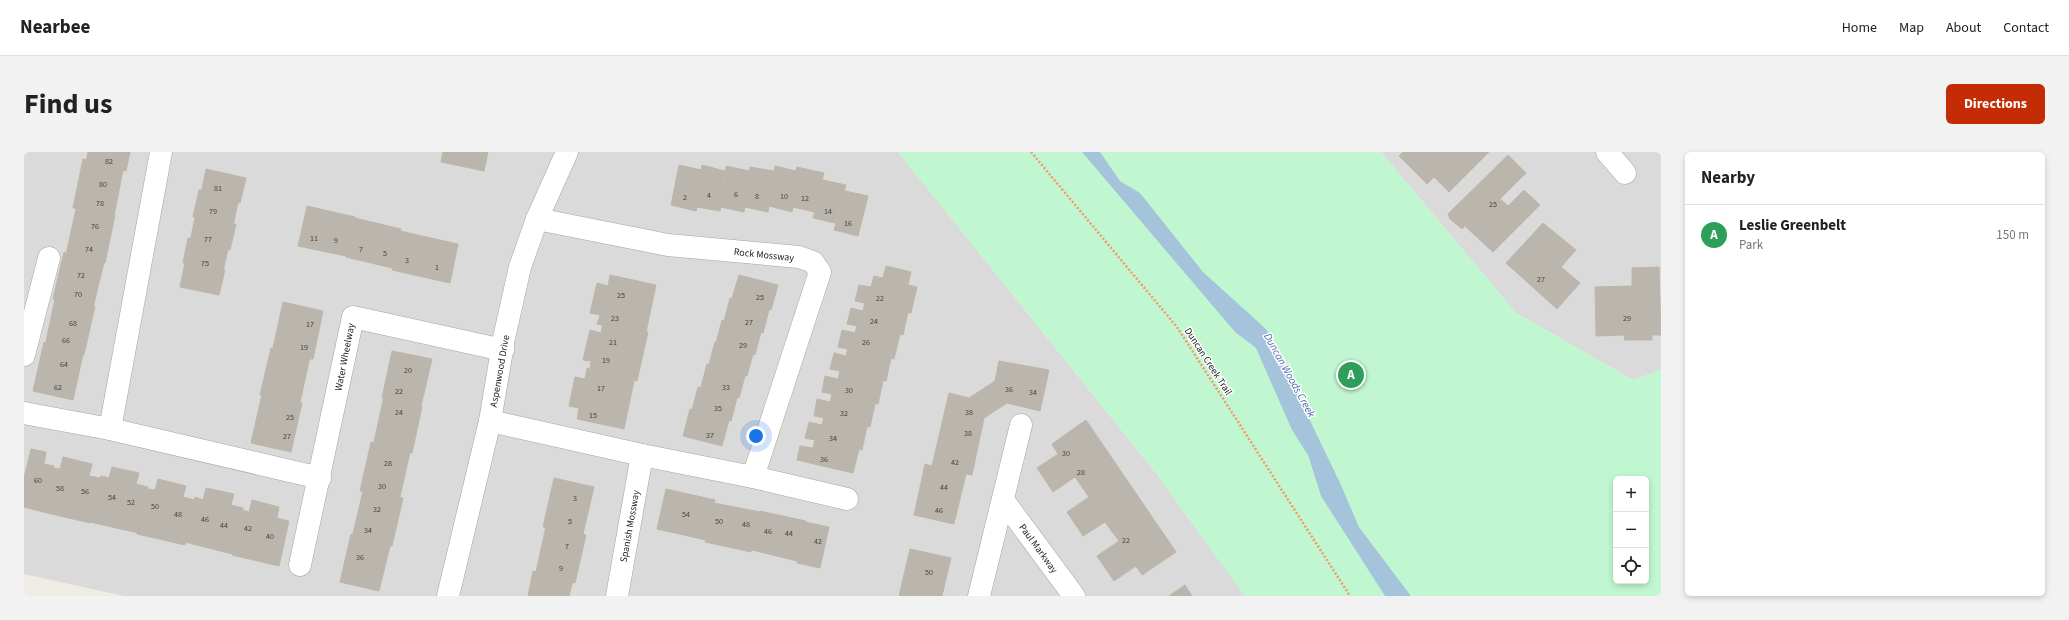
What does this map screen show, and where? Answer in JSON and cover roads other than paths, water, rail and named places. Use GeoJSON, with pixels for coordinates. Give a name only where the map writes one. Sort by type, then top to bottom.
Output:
{"type":"FeatureCollection","features":[{"type":"Feature","properties":{"kind":"street"},"geometry":{"type":"LineString","coordinates":[[110,428],[161,152]]}},
{"type":"Feature","properties":{"kind":"street","name":"Aspenwood Drive"},"geometry":{"type":"LineString","coordinates":[[448,596],[490,421],[520,267],[538,219],[567,152]]}},
{"type":"Feature","properties":{"kind":"street"},"geometry":{"type":"LineString","coordinates":[[1607,152],[1626,173]]}},
{"type":"Feature","properties":{"kind":"street","name":"Rock Mossway"},"geometry":{"type":"LineString","coordinates":[[538,219],[668,245],[799,257],[813,262],[820,272],[752,477]]}},
{"type":"Feature","properties":{"kind":"street"},"geometry":{"type":"LineString","coordinates":[[24,355],[49,258]]}},
{"type":"Feature","properties":{"kind":"street","name":"Water Wheelway"},"geometry":{"type":"LineString","coordinates":[[300,565],[320,478],[353,317],[503,350]]}},
{"type":"Feature","properties":{"kind":"street"},"geometry":{"type":"LineString","coordinates":[[24,413],[110,428],[320,478]]}},
{"type":"Feature","properties":{"kind":"street"},"geometry":{"type":"LineString","coordinates":[[490,421],[642,455],[752,477],[847,499]]}},
{"type":"Feature","properties":{"kind":"street"},"geometry":{"type":"LineString","coordinates":[[979,596],[1021,426]]}},
{"type":"Feature","properties":{"kind":"street","name":"Spanish Mossway"},"geometry":{"type":"LineString","coordinates":[[617,596],[642,455]]}},
{"type":"Feature","properties":{"kind":"street","name":"Paul Markway"},"geometry":{"type":"LineString","coordinates":[[1003,500],[1074,596]]}},
{"type":"Feature","properties":{"kind":"water"},"geometry":{"type":"Polygon","coordinates":[[[1082,152],[1100,152],[1120,181],[1140,193],[1203,272],[1266,329],[1340,483],[1359,527],[1411,596],[1385,596],[1321,496],[1308,455],[1292,430],[1256,348],[1235,332],[1082,152]]]}},
{"type":"Feature","properties":{"kind":"place","name":"Leslie Greenbelt"},"geometry":{"type":"Point","coordinates":[1351,375]}},
{"type":"Feature","properties":{"kind":"water label","name":"Duncan Woods Creek"},"geometry":{"type":"Point","coordinates":[1290,375]}}]}
